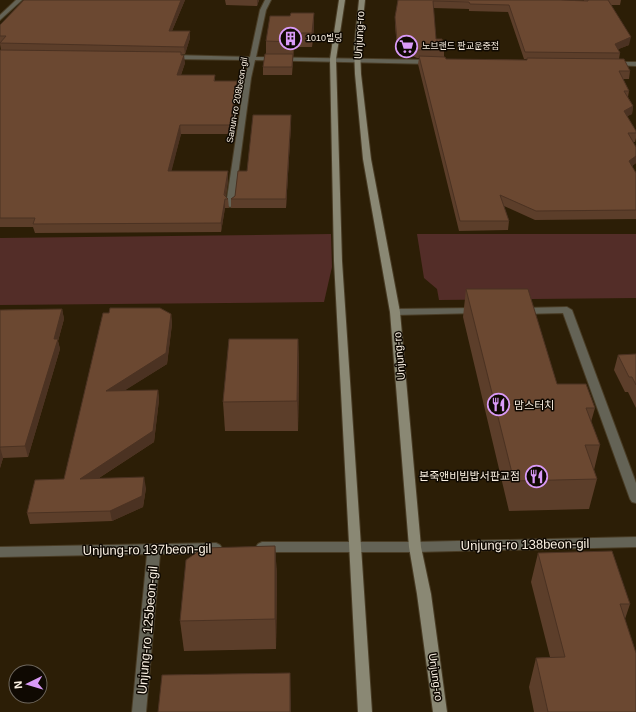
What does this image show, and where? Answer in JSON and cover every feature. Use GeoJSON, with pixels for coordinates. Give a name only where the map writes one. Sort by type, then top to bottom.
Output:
{"type":"FeatureCollection","features":[{"type":"Feature","properties":{"kind":"main road","name":"Unjung-ro"},"geometry":{"type":"LineString","coordinates":[[342,0],[333,59],[338,261],[365,712]]}},
{"type":"Feature","properties":{"kind":"main road","name":"Unjung-ro"},"geometry":{"type":"LineString","coordinates":[[362,0],[358,60],[367,159],[395,312],[415,547],[424,594],[440,712]]}},
{"type":"Feature","properties":{"kind":"street"},"geometry":{"type":"LineString","coordinates":[[0,18],[18,0]]}},
{"type":"Feature","properties":{"kind":"street","name":"Sanun-ro 208beon-gil"},"geometry":{"type":"LineString","coordinates":[[230,205],[248,78],[254,58],[264,10],[268,0]]}},
{"type":"Feature","properties":{"kind":"street"},"geometry":{"type":"LineString","coordinates":[[0,7],[11,7]]}},
{"type":"Feature","properties":{"kind":"street"},"geometry":{"type":"LineString","coordinates":[[163,57],[443,62]]}},
{"type":"Feature","properties":{"kind":"street"},"geometry":{"type":"LineString","coordinates":[[610,63],[636,64]]}},
{"type":"Feature","properties":{"kind":"street"},"geometry":{"type":"LineString","coordinates":[[512,311],[567,310],[636,499]]}},
{"type":"Feature","properties":{"kind":"street"},"geometry":{"type":"LineString","coordinates":[[395,312],[489,311]]}},
{"type":"Feature","properties":{"kind":"street","name":"Unjung-ro 138beon-gil"},"geometry":{"type":"LineString","coordinates":[[415,547],[636,542]]}},
{"type":"Feature","properties":{"kind":"street"},"geometry":{"type":"LineString","coordinates":[[250,548],[415,547]]}},
{"type":"Feature","properties":{"kind":"street","name":"Unjung-ro 137beon-gil"},"geometry":{"type":"LineString","coordinates":[[0,552],[226,548]]}},
{"type":"Feature","properties":{"kind":"street","name":"Unjung-ro 125beon-gil"},"geometry":{"type":"LineString","coordinates":[[139,712],[154,549]]}},
{"type":"Feature","properties":{"kind":"shaded area"},"geometry":{"type":"Polygon","coordinates":[[[331,234],[332,267],[324,302],[0,305],[0,238],[331,234]]]}},
{"type":"Feature","properties":{"kind":"shaded area"},"geometry":{"type":"Polygon","coordinates":[[[417,234],[636,234],[636,298],[439,300],[437,289],[424,278],[417,234]]]}},
{"type":"Feature","properties":{"kind":"building"},"geometry":{"type":"Polygon","coordinates":[[[24,0],[181,0],[169,31],[190,31],[184,47],[0,43],[6,36],[0,36],[0,25],[24,0]]]}},
{"type":"Feature","properties":{"kind":"building"},"geometry":{"type":"Polygon","coordinates":[[[398,0],[608,0],[631,37],[615,44],[620,53],[525,52],[509,5],[433,1],[436,39],[442,39],[444,50],[417,50],[397,41],[395,17],[398,0]]]}},
{"type":"Feature","properties":{"kind":"building"},"geometry":{"type":"Polygon","coordinates":[[[291,13],[314,13],[312,33],[293,33],[293,42],[266,41],[270,16],[290,16],[291,13]]]}},
{"type":"Feature","properties":{"kind":"building"},"geometry":{"type":"Polygon","coordinates":[[[0,50],[181,52],[181,55],[184,55],[177,75],[215,75],[214,81],[237,81],[230,125],[180,125],[168,171],[228,171],[224,195],[228,199],[225,199],[221,223],[33,224],[35,218],[0,218],[0,50]]]}},
{"type":"Feature","properties":{"kind":"building"},"geometry":{"type":"Polygon","coordinates":[[[265,54],[293,54],[292,67],[263,67],[265,54]]]}},
{"type":"Feature","properties":{"kind":"building"},"geometry":{"type":"Polygon","coordinates":[[[419,56],[445,57],[446,59],[624,59],[630,71],[619,71],[629,91],[624,91],[633,106],[624,111],[636,131],[636,133],[628,133],[636,147],[636,156],[629,161],[636,173],[636,210],[536,211],[500,195],[509,221],[460,221],[419,56]]]}},
{"type":"Feature","properties":{"kind":"building"},"geometry":{"type":"Polygon","coordinates":[[[253,115],[291,115],[286,199],[231,199],[235,196],[238,171],[247,171],[253,115]]]}},
{"type":"Feature","properties":{"kind":"building"},"geometry":{"type":"Polygon","coordinates":[[[466,289],[528,289],[557,384],[586,384],[595,408],[586,408],[600,445],[585,445],[597,479],[514,481],[466,289]]]}},
{"type":"Feature","properties":{"kind":"building"},"geometry":{"type":"Polygon","coordinates":[[[110,308],[160,308],[171,314],[166,353],[106,391],[158,390],[153,431],[80,479],[144,477],[142,496],[110,511],[27,513],[35,480],[64,479],[103,313],[109,313],[110,308]]]}},
{"type":"Feature","properties":{"kind":"building"},"geometry":{"type":"Polygon","coordinates":[[[62,309],[54,339],[58,339],[25,446],[0,447],[0,310],[62,309]]]}},
{"type":"Feature","properties":{"kind":"building"},"geometry":{"type":"Polygon","coordinates":[[[229,339],[298,339],[297,401],[223,402],[229,339]]]}},
{"type":"Feature","properties":{"kind":"building"},"geometry":{"type":"Polygon","coordinates":[[[636,354],[636,385],[632,377],[629,377],[618,355],[636,354]]]}},
{"type":"Feature","properties":{"kind":"building"},"geometry":{"type":"Polygon","coordinates":[[[275,546],[275,619],[180,621],[186,560],[203,548],[275,546]]]}},
{"type":"Feature","properties":{"kind":"building"},"geometry":{"type":"Polygon","coordinates":[[[612,551],[630,604],[620,604],[636,653],[636,712],[548,712],[536,658],[565,657],[538,553],[612,551]]]}},
{"type":"Feature","properties":{"kind":"building"},"geometry":{"type":"Polygon","coordinates":[[[290,673],[290,712],[158,712],[162,675],[290,673]]]}},
{"type":"Feature","properties":{"kind":"place","name":"1010빌딩"},"geometry":{"type":"Point","coordinates":[291,38]}},
{"type":"Feature","properties":{"kind":"place","name":"노브랜드 판교운중점"},"geometry":{"type":"Point","coordinates":[407,46]}},
{"type":"Feature","properties":{"kind":"place","name":"맘스터치"},"geometry":{"type":"Point","coordinates":[498,405]}},
{"type":"Feature","properties":{"kind":"place","name":"본죽앤비빔밥서판교점"},"geometry":{"type":"Point","coordinates":[536,476]}}]}
